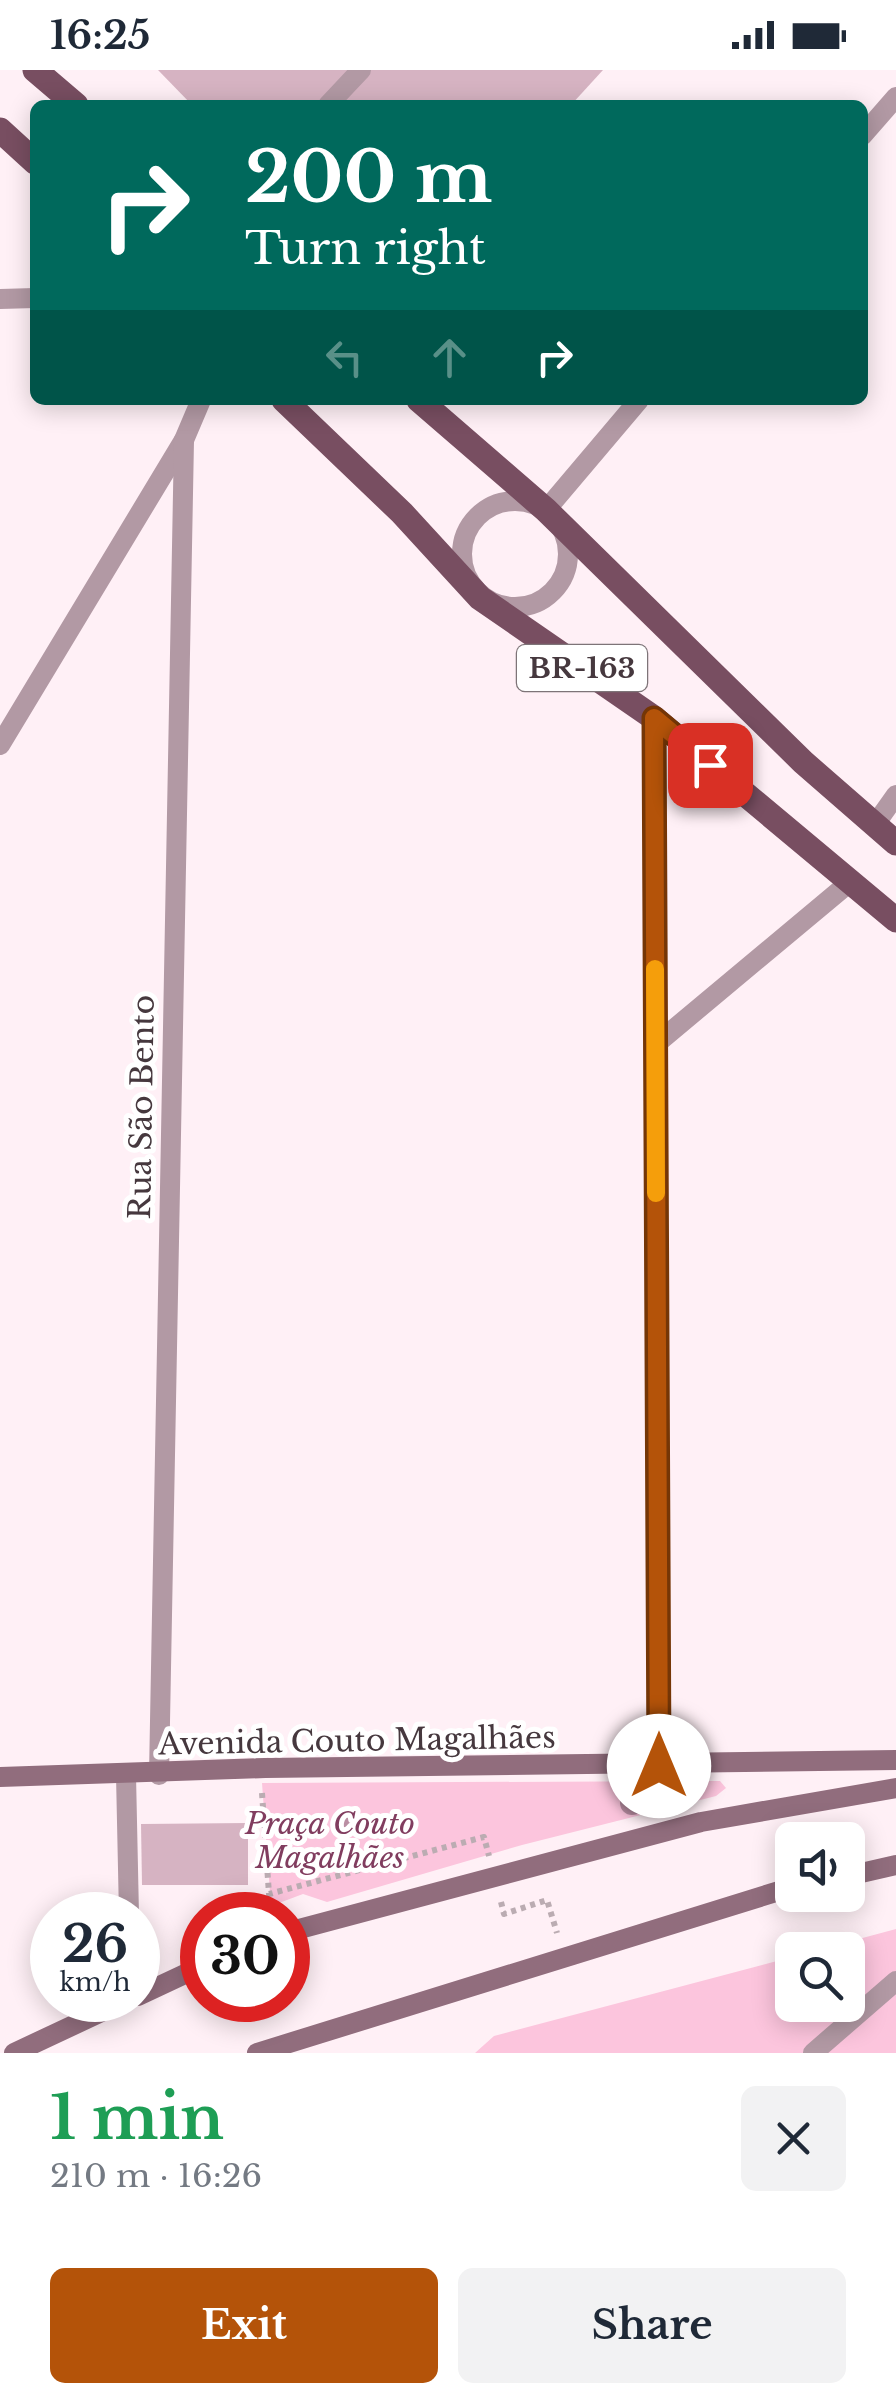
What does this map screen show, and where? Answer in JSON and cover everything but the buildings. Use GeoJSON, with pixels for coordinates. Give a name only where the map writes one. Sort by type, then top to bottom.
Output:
{"type":"FeatureCollection","features":[{"type":"Feature","properties":{"kind":"main road"},"geometry":{"type":"LineString","coordinates":[[35,70],[70,100]]}},
{"type":"Feature","properties":{"kind":"main road"},"geometry":{"type":"LineString","coordinates":[[0,130],[30,157]]}},
{"type":"Feature","properties":{"kind":"main road","name":"BR-163"},"geometry":{"type":"LineString","coordinates":[[289,405],[402,513],[480,598],[654,718],[896,920]]}},
{"type":"Feature","properties":{"kind":"main road","name":"BR-163"},"geometry":{"type":"LineString","coordinates":[[425,405],[546,510],[896,843]]}},
{"type":"Feature","properties":{"kind":"main road","name":"Avenida Couto Magalhães"},"geometry":{"type":"LineString","coordinates":[[0,1778],[265,1768],[896,1760]]}},
{"type":"Feature","properties":{"kind":"main road"},"geometry":{"type":"LineString","coordinates":[[310,1926],[701,1822],[896,1788]]}},
{"type":"Feature","properties":{"kind":"main road"},"geometry":{"type":"LineString","coordinates":[[865,1872],[896,1866]]}},
{"type":"Feature","properties":{"kind":"main road"},"geometry":{"type":"LineString","coordinates":[[257,2053],[775,1892]]}},
{"type":"Feature","properties":{"kind":"main road"},"geometry":{"type":"LineString","coordinates":[[14,2053],[81,2022]]}},
{"type":"Feature","properties":{"kind":"street"},"geometry":{"type":"LineString","coordinates":[[333,100],[361,70]]}},
{"type":"Feature","properties":{"kind":"street"},"geometry":{"type":"LineString","coordinates":[[868,129],[896,97]]}},
{"type":"Feature","properties":{"kind":"street"},"geometry":{"type":"LineString","coordinates":[[0,299],[30,298]]}},
{"type":"Feature","properties":{"kind":"street"},"geometry":{"type":"LineString","coordinates":[[0,745],[184,440],[199,405]]}},
{"type":"Feature","properties":{"kind":"street"},"geometry":{"type":"LineString","coordinates":[[546,510],[635,405]]}},
{"type":"Feature","properties":{"kind":"street","name":"Rua São Bento"},"geometry":{"type":"LineString","coordinates":[[159,1775],[184,440]]}},
{"type":"Feature","properties":{"kind":"street"},"geometry":{"type":"LineString","coordinates":[[518,500],[546,510],[570,557],[560,584],[542,602],[518,608],[480,598],[462,562],[463,539],[472,520],[494,504],[518,500]]}},
{"type":"Feature","properties":{"kind":"street"},"geometry":{"type":"LineString","coordinates":[[654,718],[659,1766]]}},
{"type":"Feature","properties":{"kind":"street"},"geometry":{"type":"LineString","coordinates":[[874,826],[896,795]]}},
{"type":"Feature","properties":{"kind":"street"},"geometry":{"type":"LineString","coordinates":[[656,1044],[850,882]]}},
{"type":"Feature","properties":{"kind":"street"},"geometry":{"type":"LineString","coordinates":[[126,1775],[129,1892]]}},
{"type":"Feature","properties":{"kind":"street"},"geometry":{"type":"LineString","coordinates":[[813,2053],[896,1981]]}},
{"type":"Feature","properties":{"kind":"green space","name":"Praça Couto Magalhães"},"geometry":{"type":"Polygon","coordinates":[[[720,1781],[726,1788],[716,1796],[522,1845],[327,1902],[310,1896],[310,1892],[270,1892],[262,1783],[720,1781]]]}},
{"type":"Feature","properties":{"kind":"green space"},"geometry":{"type":"Polygon","coordinates":[[[896,1929],[896,2053],[475,2053],[494,2036],[775,1962],[775,2022],[865,2022],[865,1937],[896,1929]]]}},
{"type":"Feature","properties":{"kind":"slow traffic"},"geometry":{"type":"LineString","coordinates":[[655,969],[656,1193]]}},
{"type":"Feature","properties":{"kind":"route"},"geometry":{"type":"LineString","coordinates":[[659,1766],[654,718],[710,765]]}}]}
